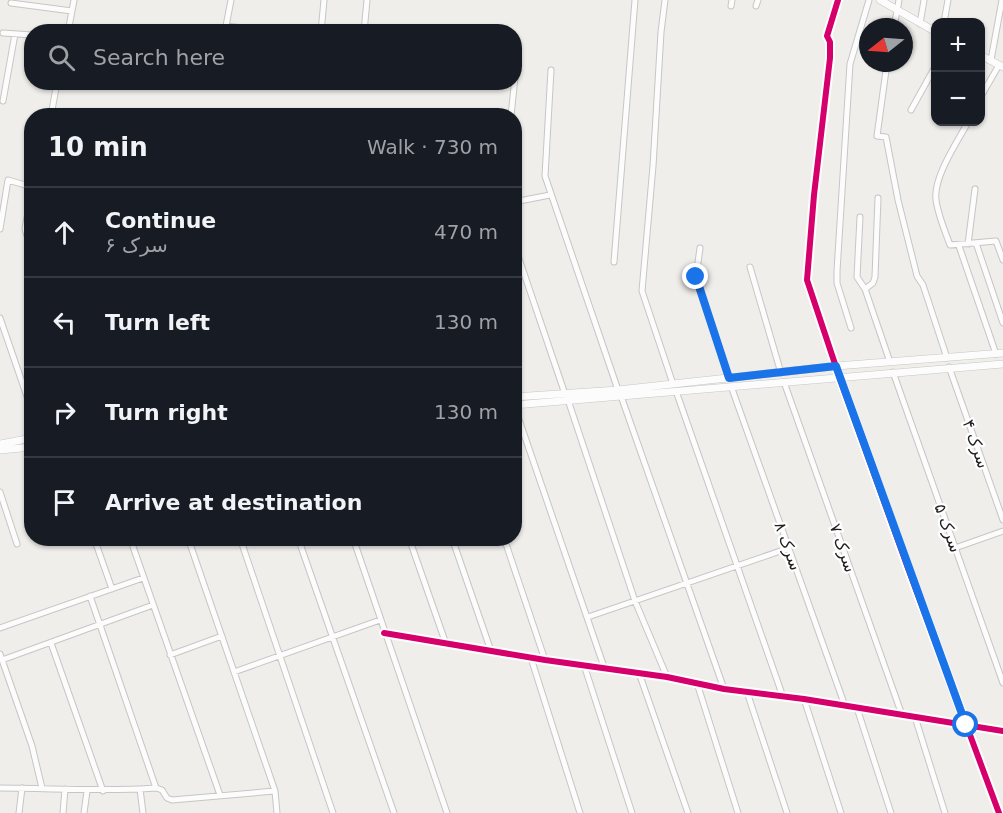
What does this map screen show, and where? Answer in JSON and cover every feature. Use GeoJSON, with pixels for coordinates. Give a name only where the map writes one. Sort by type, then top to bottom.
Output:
{"type":"FeatureCollection","features":[{"type":"Feature","properties":{"kind":"street"},"geometry":{"type":"LineString","coordinates":[[70,24],[74,0]]}},
{"type":"Feature","properties":{"kind":"street"},"geometry":{"type":"LineString","coordinates":[[226,24],[231,0]]}},
{"type":"Feature","properties":{"kind":"street"},"geometry":{"type":"LineString","coordinates":[[322,24],[324,0]]}},
{"type":"Feature","properties":{"kind":"street"},"geometry":{"type":"LineString","coordinates":[[365,24],[367,0]]}},
{"type":"Feature","properties":{"kind":"street"},"geometry":{"type":"LineString","coordinates":[[614,262],[635,0]]}},
{"type":"Feature","properties":{"kind":"street"},"geometry":{"type":"LineString","coordinates":[[665,0],[642,291],[783,697]]}},
{"type":"Feature","properties":{"kind":"street"},"geometry":{"type":"LineString","coordinates":[[838,0],[827,36],[830,42],[830,58],[807,280],[839,376],[999,813]]}},
{"type":"Feature","properties":{"kind":"street"},"geometry":{"type":"LineString","coordinates":[[851,328],[837,283],[837,271],[850,64],[869,0]]}},
{"type":"Feature","properties":{"kind":"street"},"geometry":{"type":"LineString","coordinates":[[880,0],[931,30]]}},
{"type":"Feature","properties":{"kind":"street"},"geometry":{"type":"LineString","coordinates":[[896,18],[898,0]]}},
{"type":"Feature","properties":{"kind":"street"},"geometry":{"type":"LineString","coordinates":[[920,24],[924,0]]}},
{"type":"Feature","properties":{"kind":"street"},"geometry":{"type":"LineString","coordinates":[[945,18],[948,0]]}},
{"type":"Feature","properties":{"kind":"street"},"geometry":{"type":"LineString","coordinates":[[991,60],[1002,0]]}},
{"type":"Feature","properties":{"kind":"street"},"geometry":{"type":"LineString","coordinates":[[10,3],[72,11]]}},
{"type":"Feature","properties":{"kind":"street"},"geometry":{"type":"LineString","coordinates":[[3,33],[24,35]]}},
{"type":"Feature","properties":{"kind":"street"},"geometry":{"type":"LineString","coordinates":[[3,101],[15,34]]}},
{"type":"Feature","properties":{"kind":"street"},"geometry":{"type":"LineString","coordinates":[[985,57],[1001,66],[985,92]]}},
{"type":"Feature","properties":{"kind":"street"},"geometry":{"type":"LineString","coordinates":[[551,70],[544,176],[685,584],[724,689]]}},
{"type":"Feature","properties":{"kind":"street"},"geometry":{"type":"LineString","coordinates":[[886,72],[877,136],[886,137],[898,200],[917,276],[923,285],[947,358]]}},
{"type":"Feature","properties":{"kind":"street"},"geometry":{"type":"LineString","coordinates":[[911,110],[932,72]]}},
{"type":"Feature","properties":{"kind":"street"},"geometry":{"type":"LineString","coordinates":[[52,108],[56,90]]}},
{"type":"Feature","properties":{"kind":"street"},"geometry":{"type":"LineString","coordinates":[[512,108],[514,90]]}},
{"type":"Feature","properties":{"kind":"street"},"geometry":{"type":"LineString","coordinates":[[966,126],[942,173],[936,191],[937,207],[950,245],[996,241],[1003,260]]}},
{"type":"Feature","properties":{"kind":"street"},"geometry":{"type":"LineString","coordinates":[[0,229],[8,180],[24,185]]}},
{"type":"Feature","properties":{"kind":"street"},"geometry":{"type":"LineString","coordinates":[[968,244],[975,189]]}},
{"type":"Feature","properties":{"kind":"street"},"geometry":{"type":"LineString","coordinates":[[522,200],[550,195]]}},
{"type":"Feature","properties":{"kind":"street"},"geometry":{"type":"LineString","coordinates":[[865,289],[873,283],[875,277],[878,198]]}},
{"type":"Feature","properties":{"kind":"street"},"geometry":{"type":"LineString","coordinates":[[860,217],[856,277],[865,289],[890,362]]}},
{"type":"Feature","properties":{"kind":"street"},"geometry":{"type":"LineString","coordinates":[[976,243],[1003,323]]}},
{"type":"Feature","properties":{"kind":"street"},"geometry":{"type":"LineString","coordinates":[[522,397],[620,393],[836,366],[1000,354],[959,246]]}},
{"type":"Feature","properties":{"kind":"street"},"geometry":{"type":"LineString","coordinates":[[700,248],[696,277],[729,378]]}},
{"type":"Feature","properties":{"kind":"street"},"geometry":{"type":"LineString","coordinates":[[750,267],[781,373]]}},
{"type":"Feature","properties":{"kind":"street"},"geometry":{"type":"LineString","coordinates":[[522,268],[635,601],[667,677]]}},
{"type":"Feature","properties":{"kind":"street"},"geometry":{"type":"LineString","coordinates":[[0,318],[24,388]]}},
{"type":"Feature","properties":{"kind":"street"},"geometry":{"type":"LineString","coordinates":[[674,387],[731,386],[1003,364]]}},
{"type":"Feature","properties":{"kind":"street","name":"سرک ۴"},"geometry":{"type":"LineString","coordinates":[[949,367],[1003,520]]}},
{"type":"Feature","properties":{"kind":"street","name":"سرک ۵"},"geometry":{"type":"LineString","coordinates":[[893,372],[1003,683]]}},
{"type":"Feature","properties":{"kind":"street","name":"سرک ۷"},"geometry":{"type":"LineString","coordinates":[[784,381],[902,715]]}},
{"type":"Feature","properties":{"kind":"street","name":"سرک ۸"},"geometry":{"type":"LineString","coordinates":[[731,386],[845,706]]}},
{"type":"Feature","properties":{"kind":"street"},"geometry":{"type":"LineString","coordinates":[[522,404],[566,397]]}},
{"type":"Feature","properties":{"kind":"street"},"geometry":{"type":"LineString","coordinates":[[522,428],[604,668]]}},
{"type":"Feature","properties":{"kind":"street"},"geometry":{"type":"LineString","coordinates":[[0,444],[24,440]]}},
{"type":"Feature","properties":{"kind":"street"},"geometry":{"type":"LineString","coordinates":[[0,450],[24,448]]}},
{"type":"Feature","properties":{"kind":"street"},"geometry":{"type":"LineString","coordinates":[[0,492],[17,544]]}},
{"type":"Feature","properties":{"kind":"street"},"geometry":{"type":"LineString","coordinates":[[955,548],[1003,531]]}},
{"type":"Feature","properties":{"kind":"street"},"geometry":{"type":"LineString","coordinates":[[97,546],[112,589]]}},
{"type":"Feature","properties":{"kind":"street"},"geometry":{"type":"LineString","coordinates":[[133,546],[220,795]]}},
{"type":"Feature","properties":{"kind":"street"},"geometry":{"type":"LineString","coordinates":[[191,546],[275,791],[277,813]]}},
{"type":"Feature","properties":{"kind":"street"},"geometry":{"type":"LineString","coordinates":[[243,546],[333,813]]}},
{"type":"Feature","properties":{"kind":"street"},"geometry":{"type":"LineString","coordinates":[[301,546],[394,813]]}},
{"type":"Feature","properties":{"kind":"street"},"geometry":{"type":"LineString","coordinates":[[356,546],[447,813]]}},
{"type":"Feature","properties":{"kind":"street"},"geometry":{"type":"LineString","coordinates":[[412,546],[446,644]]}},
{"type":"Feature","properties":{"kind":"street"},"geometry":{"type":"LineString","coordinates":[[455,546],[491,651]]}},
{"type":"Feature","properties":{"kind":"street"},"geometry":{"type":"LineString","coordinates":[[507,546],[545,660]]}},
{"type":"Feature","properties":{"kind":"street"},"geometry":{"type":"LineString","coordinates":[[588,617],[789,548]]}},
{"type":"Feature","properties":{"kind":"street"},"geometry":{"type":"LineString","coordinates":[[0,628],[143,578]]}},
{"type":"Feature","properties":{"kind":"street"},"geometry":{"type":"LineString","coordinates":[[90,597],[156,788]]}},
{"type":"Feature","properties":{"kind":"street"},"geometry":{"type":"LineString","coordinates":[[42,788],[32,746],[1,657],[51,643],[153,606]]}},
{"type":"Feature","properties":{"kind":"street"},"geometry":{"type":"LineString","coordinates":[[234,672],[380,620]]}},
{"type":"Feature","properties":{"kind":"street"},"geometry":{"type":"LineString","coordinates":[[384,633],[531,658],[667,677],[724,689],[804,699],[1003,731]]}},
{"type":"Feature","properties":{"kind":"street"},"geometry":{"type":"LineString","coordinates":[[170,655],[222,636]]}},
{"type":"Feature","properties":{"kind":"street"},"geometry":{"type":"LineString","coordinates":[[51,643],[103,791]]}},
{"type":"Feature","properties":{"kind":"street"},"geometry":{"type":"LineString","coordinates":[[531,658],[580,813]]}},
{"type":"Feature","properties":{"kind":"street"},"geometry":{"type":"LineString","coordinates":[[584,665],[632,813]]}},
{"type":"Feature","properties":{"kind":"street"},"geometry":{"type":"LineString","coordinates":[[639,673],[688,813]]}},
{"type":"Feature","properties":{"kind":"street"},"geometry":{"type":"LineString","coordinates":[[696,683],[738,813]]}},
{"type":"Feature","properties":{"kind":"street"},"geometry":{"type":"LineString","coordinates":[[747,692],[787,813]]}},
{"type":"Feature","properties":{"kind":"street"},"geometry":{"type":"LineString","coordinates":[[804,699],[841,813]]}},
{"type":"Feature","properties":{"kind":"street"},"geometry":{"type":"LineString","coordinates":[[858,708],[891,813]]}},
{"type":"Feature","properties":{"kind":"street"},"geometry":{"type":"LineString","coordinates":[[915,717],[945,813]]}},
{"type":"Feature","properties":{"kind":"street"},"geometry":{"type":"LineString","coordinates":[[0,788],[103,791],[156,788],[162,790],[167,798],[172,800],[275,791]]}},
{"type":"Feature","properties":{"kind":"street"},"geometry":{"type":"LineString","coordinates":[[19,813],[22,788]]}},
{"type":"Feature","properties":{"kind":"street"},"geometry":{"type":"LineString","coordinates":[[63,813],[65,789]]}},
{"type":"Feature","properties":{"kind":"street"},"geometry":{"type":"LineString","coordinates":[[140,789],[143,813]]}},
{"type":"Feature","properties":{"kind":"street"},"geometry":{"type":"LineString","coordinates":[[84,813],[87,791]]}},
{"type":"Feature","properties":{"kind":"cycle path"},"geometry":{"type":"LineString","coordinates":[[838,0],[827,36],[830,42],[830,58],[807,280],[908,568],[999,813]]}},
{"type":"Feature","properties":{"kind":"cycle path"},"geometry":{"type":"LineString","coordinates":[[384,633],[545,660],[667,677],[724,689],[804,699],[1003,731]]}},
{"type":"Feature","properties":{"kind":"route"},"geometry":{"type":"LineString","coordinates":[[696,277],[729,378],[836,366],[966,725]]}}]}
